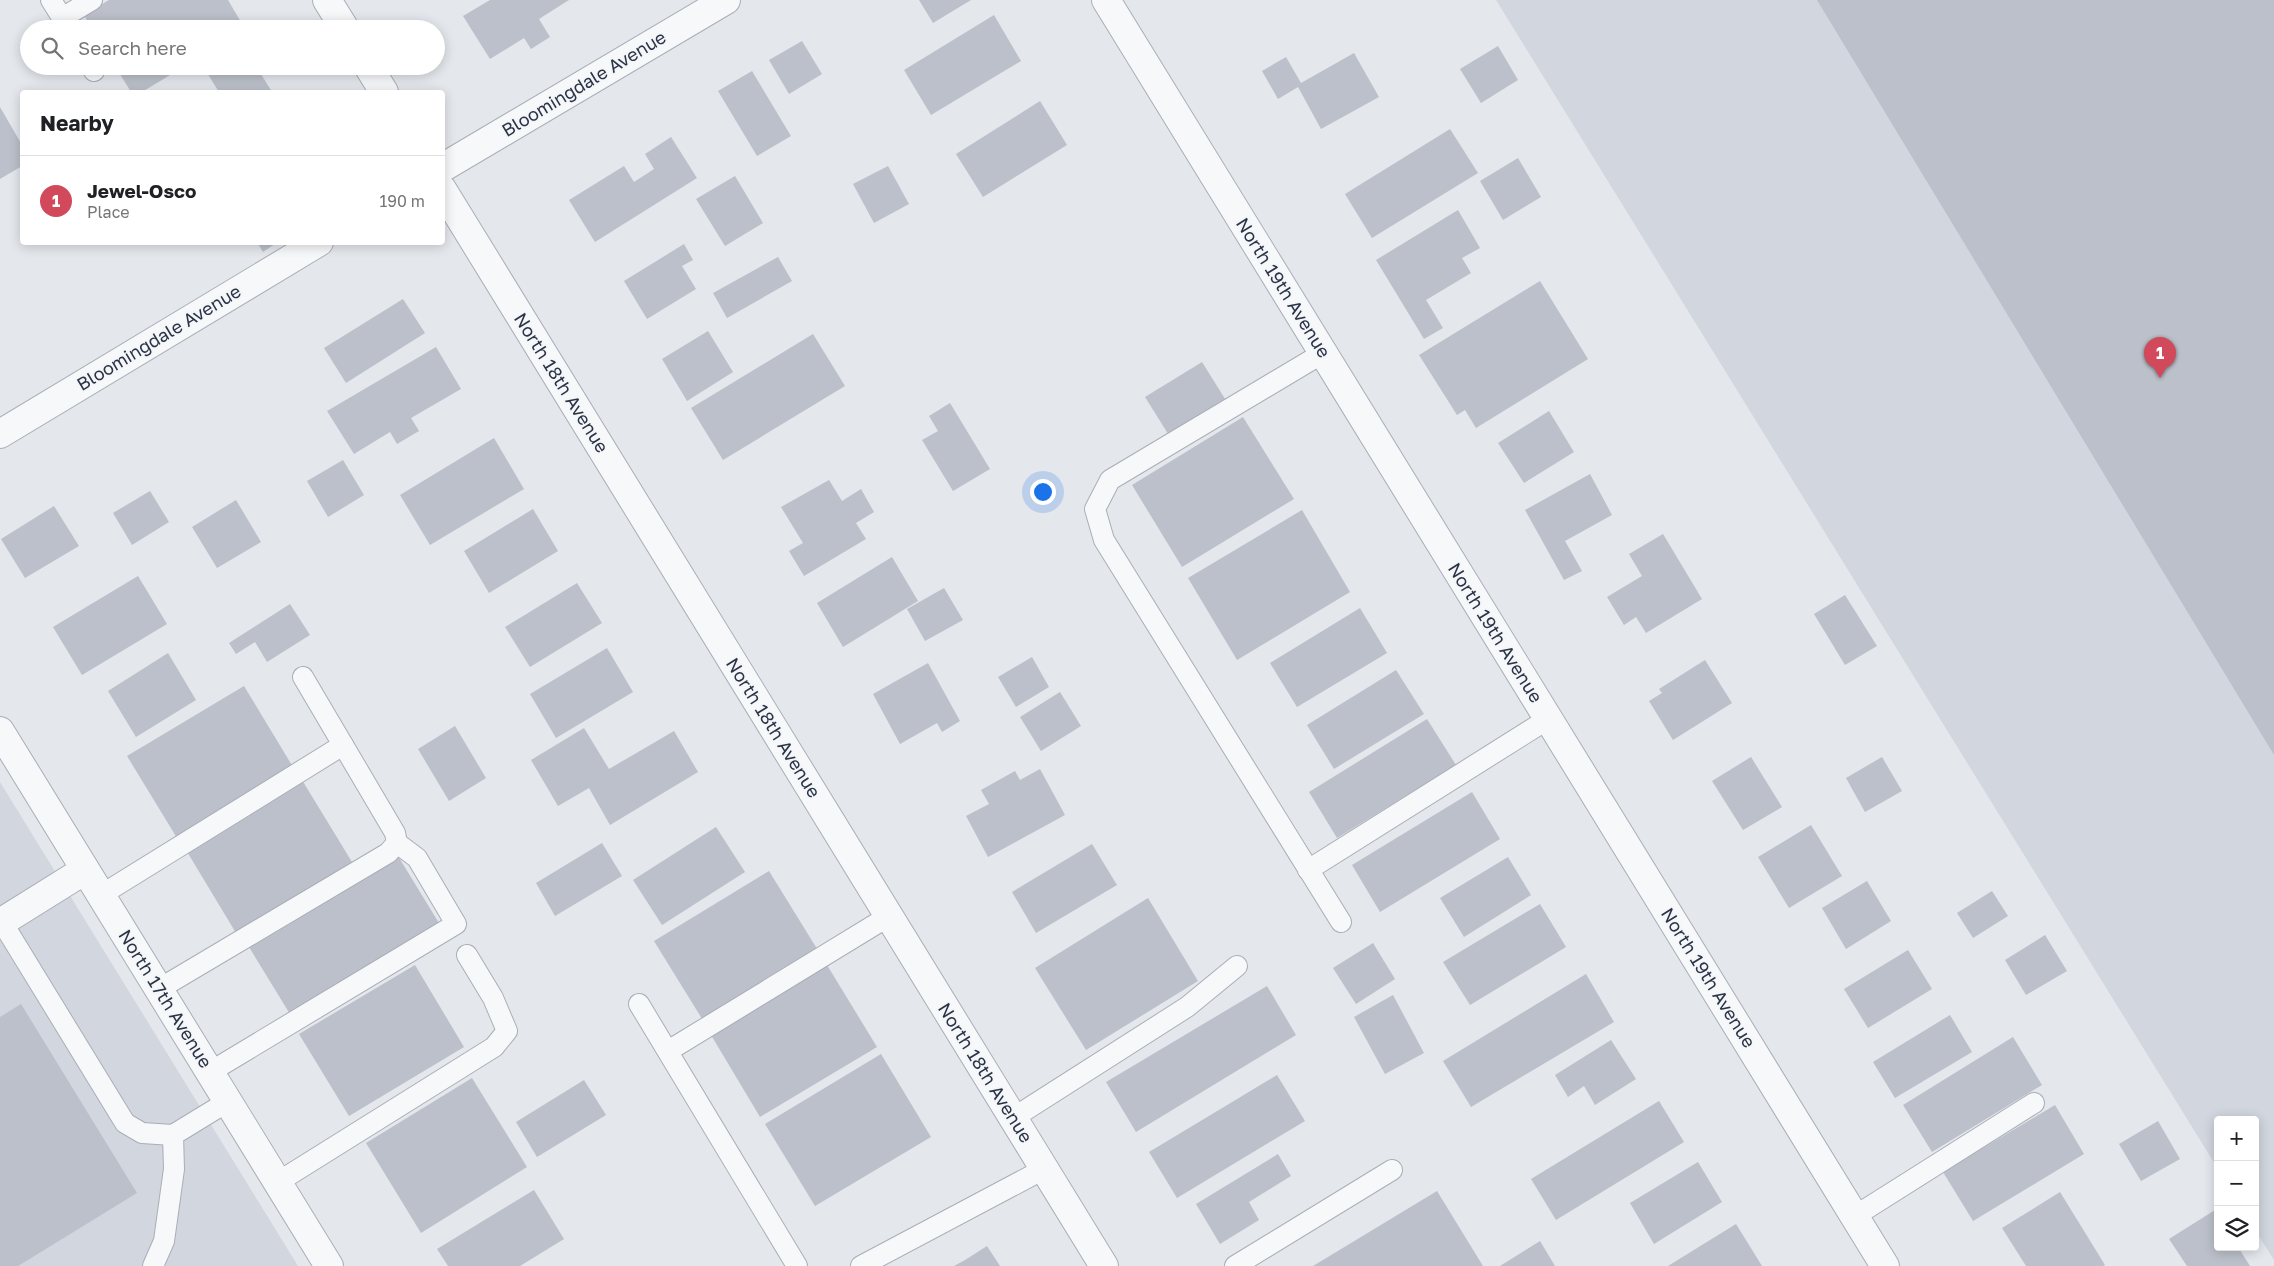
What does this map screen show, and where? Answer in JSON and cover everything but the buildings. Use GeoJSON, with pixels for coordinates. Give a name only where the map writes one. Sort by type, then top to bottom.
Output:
{"type":"FeatureCollection","features":[{"type":"Feature","properties":{"kind":"street"},"geometry":{"type":"LineString","coordinates":[[327,0],[339,20]]}},
{"type":"Feature","properties":{"kind":"street","name":"Bloomingdale Avenue"},"geometry":{"type":"LineString","coordinates":[[445,166],[726,0]]}},
{"type":"Feature","properties":{"kind":"street","name":"North 19th Avenue"},"geometry":{"type":"LineString","coordinates":[[1106,0],[1885,1266]]}},
{"type":"Feature","properties":{"kind":"street"},"geometry":{"type":"LineString","coordinates":[[374,75],[383,90]]}},
{"type":"Feature","properties":{"kind":"street","name":"North 18th Avenue"},"geometry":{"type":"LineString","coordinates":[[445,194],[1104,1266]]}},
{"type":"Feature","properties":{"kind":"street","name":"Bloomingdale Avenue"},"geometry":{"type":"LineString","coordinates":[[0,434],[314,245]]}},
{"type":"Feature","properties":{"kind":"street","name":"North 17th Avenue"},"geometry":{"type":"LineString","coordinates":[[0,731],[329,1266]]}},
{"type":"Feature","properties":{"kind":"street"},"geometry":{"type":"LineString","coordinates":[[1,922],[85,870]]}},
{"type":"Feature","properties":{"kind":"lane"},"geometry":{"type":"LineString","coordinates":[[51,0],[64,20]]}},
{"type":"Feature","properties":{"kind":"lane"},"geometry":{"type":"LineString","coordinates":[[69,20],[92,0]]}},
{"type":"Feature","properties":{"kind":"lane"},"geometry":{"type":"LineString","coordinates":[[1323,353],[1110,480],[1095,509],[1104,540],[1341,922]]}},
{"type":"Feature","properties":{"kind":"lane"},"geometry":{"type":"LineString","coordinates":[[210,1072],[456,924],[417,858],[397,843],[395,833],[303,677]]}},
{"type":"Feature","properties":{"kind":"lane"},"geometry":{"type":"LineString","coordinates":[[1308,870],[1548,719]]}},
{"type":"Feature","properties":{"kind":"lane"},"geometry":{"type":"LineString","coordinates":[[101,895],[343,745]]}},
{"type":"Feature","properties":{"kind":"lane"},"geometry":{"type":"LineString","coordinates":[[159,989],[388,853],[397,843]]}},
{"type":"Feature","properties":{"kind":"lane"},"geometry":{"type":"LineString","coordinates":[[668,1051],[889,916]]}},
{"type":"Feature","properties":{"kind":"lane"},"geometry":{"type":"LineString","coordinates":[[1,922],[125,1123],[142,1133],[173,1135],[228,1102]]}},
{"type":"Feature","properties":{"kind":"lane"},"geometry":{"type":"LineString","coordinates":[[278,1182],[494,1047],[507,1031],[493,998],[467,955]]}},
{"type":"Feature","properties":{"kind":"lane"},"geometry":{"type":"LineString","coordinates":[[1013,1118],[1187,1007],[1237,966]]}},
{"type":"Feature","properties":{"kind":"lane"},"geometry":{"type":"LineString","coordinates":[[639,1004],[797,1266]]}},
{"type":"Feature","properties":{"kind":"lane"},"geometry":{"type":"LineString","coordinates":[[1855,1216],[2034,1103]]}},
{"type":"Feature","properties":{"kind":"lane"},"geometry":{"type":"LineString","coordinates":[[153,1266],[164,1241],[174,1169],[173,1135]]}},
{"type":"Feature","properties":{"kind":"lane"},"geometry":{"type":"LineString","coordinates":[[861,1266],[1044,1169]]}},
{"type":"Feature","properties":{"kind":"lane"},"geometry":{"type":"LineString","coordinates":[[1235,1266],[1392,1170]]}},
{"type":"Feature","properties":{"kind":"shaded area"},"geometry":{"type":"Polygon","coordinates":[[[1496,0],[2274,0],[2274,1260],[2259,1236],[2259,1116],[2214,1116],[2214,1163],[1496,0]]]}},
{"type":"Feature","properties":{"kind":"shaded area"},"geometry":{"type":"Polygon","coordinates":[[[0,782],[298,1266],[0,1266],[0,782]]]}},
{"type":"Feature","properties":{"kind":"place","name":"Jewel-Osco"},"geometry":{"type":"Point","coordinates":[2160,378]}}]}
